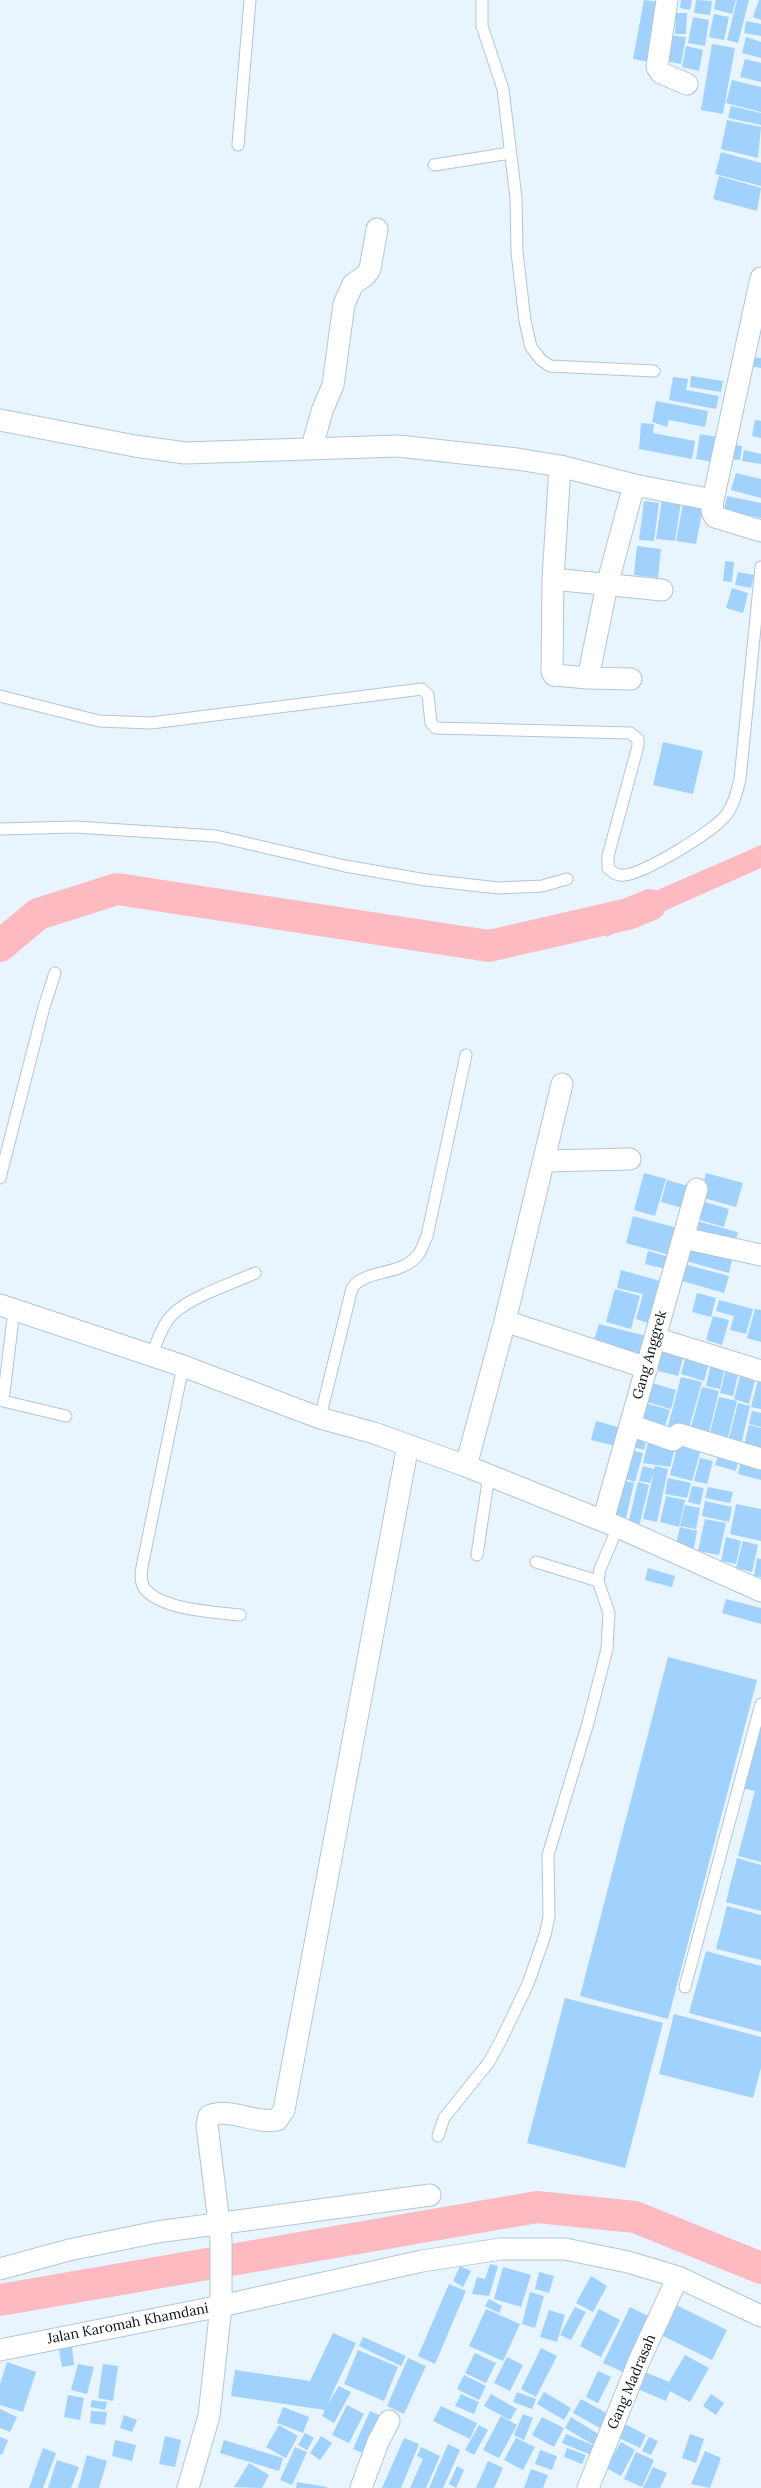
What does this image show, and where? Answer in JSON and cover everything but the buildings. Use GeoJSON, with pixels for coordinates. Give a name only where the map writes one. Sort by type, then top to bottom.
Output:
{"type":"FeatureCollection","features":[{"type":"Feature","properties":{"kind":"street"},"geometry":{"type":"LineString","coordinates":[[667,0],[657,67],[661,73],[687,84]]}},
{"type":"Feature","properties":{"kind":"street"},"geometry":{"type":"LineString","coordinates":[[312,447],[322,411],[333,385],[344,304],[353,284],[370,269],[377,229]]}},
{"type":"Feature","properties":{"kind":"street"},"geometry":{"type":"LineString","coordinates":[[761,278],[712,511],[715,517],[761,531]]}},
{"type":"Feature","properties":{"kind":"street"},"geometry":{"type":"LineString","coordinates":[[0,420],[135,446],[185,453],[312,447],[398,446],[517,459],[560,466],[634,485],[713,500]]}},
{"type":"Feature","properties":{"kind":"street"},"geometry":{"type":"LineString","coordinates":[[560,466],[553,579],[552,672],[554,675],[631,679]]}},
{"type":"Feature","properties":{"kind":"street"},"geometry":{"type":"LineString","coordinates":[[588,678],[607,585],[634,485]]}},
{"type":"Feature","properties":{"kind":"street"},"geometry":{"type":"LineString","coordinates":[[553,579],[662,590]]}},
{"type":"Feature","properties":{"kind":"street"},"geometry":{"type":"LineString","coordinates":[[466,1466],[505,1321],[562,1084]]}},
{"type":"Feature","properties":{"kind":"street"},"geometry":{"type":"LineString","coordinates":[[545,1161],[630,1159]]}},
{"type":"Feature","properties":{"kind":"street","name":"Gang Anggrek"},"geometry":{"type":"LineString","coordinates":[[611,1524],[630,1425],[697,1189]]}},
{"type":"Feature","properties":{"kind":"street"},"geometry":{"type":"LineString","coordinates":[[683,1238],[761,1255]]}},
{"type":"Feature","properties":{"kind":"street"},"geometry":{"type":"LineString","coordinates":[[7,1307],[152,1355],[320,1418],[408,1445],[466,1466],[611,1524],[761,1592]]}},
{"type":"Feature","properties":{"kind":"street"},"geometry":{"type":"LineString","coordinates":[[505,1321],[647,1368]]}},
{"type":"Feature","properties":{"kind":"street"},"geometry":{"type":"LineString","coordinates":[[655,1338],[761,1371]]}},
{"type":"Feature","properties":{"kind":"street"},"geometry":{"type":"LineString","coordinates":[[630,1425],[673,1440],[679,1434],[761,1459]]}},
{"type":"Feature","properties":{"kind":"street"},"geometry":{"type":"LineString","coordinates":[[408,1445],[284,2110],[277,2120],[267,2122],[218,2112],[209,2116],[207,2125],[220,2232],[223,2277],[221,2306],[422,2261],[502,2249],[565,2249],[628,2262],[678,2277],[761,2316]]}},
{"type":"Feature","properties":{"kind":"street"},"geometry":{"type":"LineString","coordinates":[[0,2269],[69,2250],[157,2232],[220,2232],[430,2195]]}},
{"type":"Feature","properties":{"kind":"street","name":"Gang Madrasah"},"geometry":{"type":"LineString","coordinates":[[588,2488],[639,2361],[678,2277]]}},
{"type":"Feature","properties":{"kind":"street","name":"Jalan Karomah Khamdani"},"geometry":{"type":"LineString","coordinates":[[0,2350],[221,2306],[209,2416],[188,2488]]}},
{"type":"Feature","properties":{"kind":"street"},"geometry":{"type":"LineString","coordinates":[[361,2488],[374,2451],[389,2421]]}},
{"type":"Feature","properties":{"kind":"lane"},"geometry":{"type":"LineString","coordinates":[[238,145],[250,0]]}},
{"type":"Feature","properties":{"kind":"lane"},"geometry":{"type":"LineString","coordinates":[[482,0],[482,26],[503,89],[516,198],[516,252],[525,321],[531,347],[541,360],[550,366],[654,371]]}},
{"type":"Feature","properties":{"kind":"lane"},"geometry":{"type":"LineString","coordinates":[[434,165],[510,153]]}},
{"type":"Feature","properties":{"kind":"lane"},"geometry":{"type":"LineString","coordinates":[[0,696],[99,720],[151,723],[422,689],[428,695],[431,723],[436,728],[630,733],[638,739],[638,746],[608,856],[608,868],[613,874],[623,876],[658,861],[699,837],[725,816],[731,808],[740,779],[761,567]]}},
{"type":"Feature","properties":{"kind":"lane"},"geometry":{"type":"LineString","coordinates":[[0,828],[75,827],[216,836],[345,866],[426,880],[499,888],[542,886],[567,879]]}},
{"type":"Feature","properties":{"kind":"lane"},"geometry":{"type":"LineString","coordinates":[[0,1178],[44,1007],[55,973]]}},
{"type":"Feature","properties":{"kind":"lane"},"geometry":{"type":"LineString","coordinates":[[320,1418],[352,1288],[363,1278],[390,1272],[406,1265],[419,1254],[427,1236],[466,1054]]}},
{"type":"Feature","properties":{"kind":"lane"},"geometry":{"type":"LineString","coordinates":[[152,1355],[159,1335],[173,1314],[195,1300],[255,1273]]}},
{"type":"Feature","properties":{"kind":"lane"},"geometry":{"type":"LineString","coordinates":[[7,1307],[3,1402],[66,1416]]}},
{"type":"Feature","properties":{"kind":"lane"},"geometry":{"type":"LineString","coordinates":[[183,1366],[142,1567],[141,1580],[144,1588],[157,1599],[178,1606],[240,1615]]}},
{"type":"Feature","properties":{"kind":"lane"},"geometry":{"type":"LineString","coordinates":[[477,1556],[489,1475]]}},
{"type":"Feature","properties":{"kind":"lane"},"geometry":{"type":"LineString","coordinates":[[438,2136],[444,2118],[489,2062],[501,2040],[528,1984],[545,1935],[549,1917],[548,1855],[588,1723],[607,1649],[609,1613],[598,1581],[611,1524]]}},
{"type":"Feature","properties":{"kind":"lane"},"geometry":{"type":"LineString","coordinates":[[536,1562],[598,1581]]}},
{"type":"Feature","properties":{"kind":"lane"},"geometry":{"type":"LineString","coordinates":[[685,1987],[761,1704]]}},
{"type":"Feature","properties":{"kind":"shaded area"},"geometry":{"type":"Polygon","coordinates":[[[761,845],[761,868],[606,937],[609,914],[639,898],[761,845]]]}},
{"type":"Feature","properties":{"kind":"waterway"},"geometry":{"type":"LineString","coordinates":[[0,946],[38,914],[117,889],[489,946],[628,914],[650,905]]}},
{"type":"Feature","properties":{"kind":"waterway"},"geometry":{"type":"LineString","coordinates":[[0,2300],[537,2207],[635,2217],[761,2268]]}}]}
